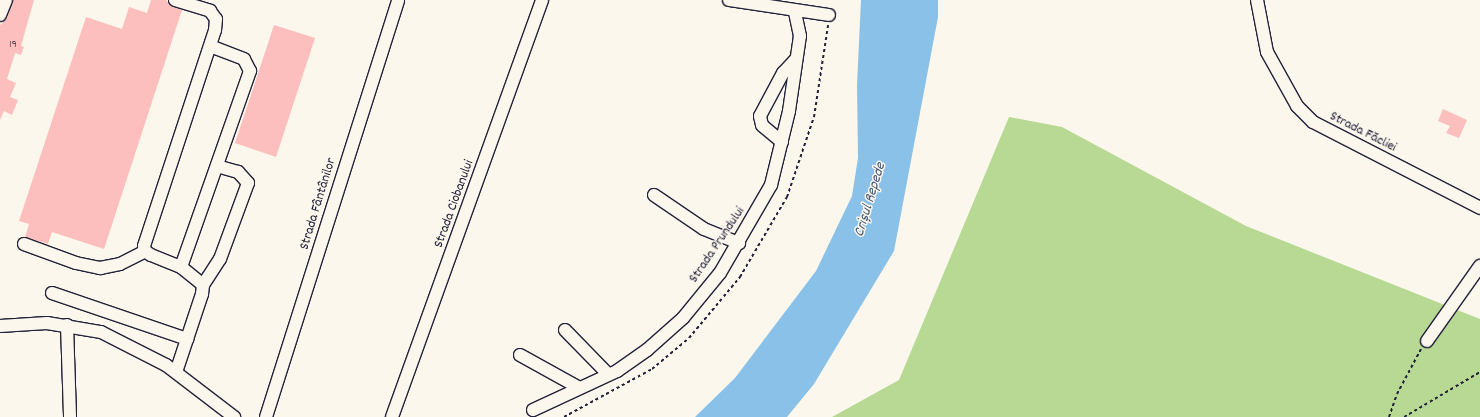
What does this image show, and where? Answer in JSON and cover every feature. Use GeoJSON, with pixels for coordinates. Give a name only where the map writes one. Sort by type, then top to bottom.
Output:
{"type":"FeatureCollection","features":[{"type":"Feature","properties":{"kind":"street"},"geometry":{"type":"LineString","coordinates":[[0,15],[6,0]]}},
{"type":"Feature","properties":{"kind":"street"},"geometry":{"type":"LineString","coordinates":[[24,244],[76,263],[100,268],[120,264],[145,250],[210,46],[216,19],[210,11],[175,0]]}},
{"type":"Feature","properties":{"kind":"street","name":"Strada Fântânilor"},"geometry":{"type":"LineString","coordinates":[[266,417],[398,0]]}},
{"type":"Feature","properties":{"kind":"street","name":"Strada Ciobanului"},"geometry":{"type":"LineString","coordinates":[[392,417],[542,0]]}},
{"type":"Feature","properties":{"kind":"street"},"geometry":{"type":"LineString","coordinates":[[729,0],[795,12],[829,15]]}},
{"type":"Feature","properties":{"kind":"street","name":"Strada Făcliei"},"geometry":{"type":"LineString","coordinates":[[1257,0],[1267,52],[1297,106],[1313,122],[1480,208]]}},
{"type":"Feature","properties":{"kind":"street","name":"Strada Prundului"},"geometry":{"type":"LineString","coordinates":[[533,410],[578,387],[608,374],[648,350],[683,318],[720,273],[771,185],[782,142],[800,36],[795,12]]}},
{"type":"Feature","properties":{"kind":"street"},"geometry":{"type":"LineString","coordinates":[[181,267],[250,71],[244,59],[210,46]]}},
{"type":"Feature","properties":{"kind":"street"},"geometry":{"type":"LineString","coordinates":[[782,142],[762,126],[760,116],[783,73],[795,60]]}},
{"type":"Feature","properties":{"kind":"street"},"geometry":{"type":"LineString","coordinates":[[176,372],[202,294],[203,285],[220,259],[248,183],[238,172],[217,166]]}},
{"type":"Feature","properties":{"kind":"street"},"geometry":{"type":"LineString","coordinates":[[654,195],[704,229],[739,242]]}},
{"type":"Feature","properties":{"kind":"street"},"geometry":{"type":"LineString","coordinates":[[145,250],[181,267],[203,285]]}},
{"type":"Feature","properties":{"kind":"street"},"geometry":{"type":"LineString","coordinates":[[1427,341],[1480,266]]}},
{"type":"Feature","properties":{"kind":"street"},"geometry":{"type":"LineString","coordinates":[[52,293],[187,339]]}},
{"type":"Feature","properties":{"kind":"street"},"geometry":{"type":"LineString","coordinates":[[0,326],[23,322],[66,325],[101,332],[176,372],[234,417]]}},
{"type":"Feature","properties":{"kind":"street"},"geometry":{"type":"LineString","coordinates":[[66,325],[70,417]]}},
{"type":"Feature","properties":{"kind":"street"},"geometry":{"type":"LineString","coordinates":[[565,330],[608,374]]}},
{"type":"Feature","properties":{"kind":"street"},"geometry":{"type":"LineString","coordinates":[[520,355],[578,387]]}},
{"type":"Feature","properties":{"kind":"path"},"geometry":{"type":"LineString","coordinates":[[1389,417],[1397,394],[1427,341]]}},
{"type":"Feature","properties":{"kind":"path"},"geometry":{"type":"LineString","coordinates":[[1404,417],[1480,372]]}},
{"type":"Feature","properties":{"kind":"green space"},"geometry":{"type":"Polygon","coordinates":[[[1009,117],[1062,127],[1246,226],[1480,319],[1480,417],[832,417],[899,380],[1009,117]]]}},
{"type":"Feature","properties":{"kind":"water","name":"Crișul Repede"},"geometry":{"type":"Polygon","coordinates":[[[861,0],[938,0],[938,17],[894,251],[814,384],[787,417],[695,417],[735,378],[816,271],[852,196],[858,158],[857,85],[861,0]]]}},
{"type":"Feature","properties":{"kind":"building"},"geometry":{"type":"Polygon","coordinates":[[[13,0],[34,0],[21,46],[24,47],[21,55],[15,53],[7,79],[16,83],[10,97],[18,100],[12,115],[4,111],[0,120],[0,25],[7,18],[13,0]]]}},
{"type":"Feature","properties":{"kind":"building"},"geometry":{"type":"Polygon","coordinates":[[[151,0],[166,0],[172,7],[182,10],[104,249],[52,232],[48,244],[25,237],[29,224],[19,221],[86,17],[122,29],[129,7],[147,13],[151,0]]]}},
{"type":"Feature","properties":{"kind":"building"},"geometry":{"type":"Polygon","coordinates":[[[274,25],[315,38],[276,157],[235,143],[274,25]]]}},
{"type":"Feature","properties":{"kind":"building"},"geometry":{"type":"Polygon","coordinates":[[[1443,109],[1467,120],[1459,138],[1446,133],[1450,126],[1438,121],[1443,109]]]}}]}
